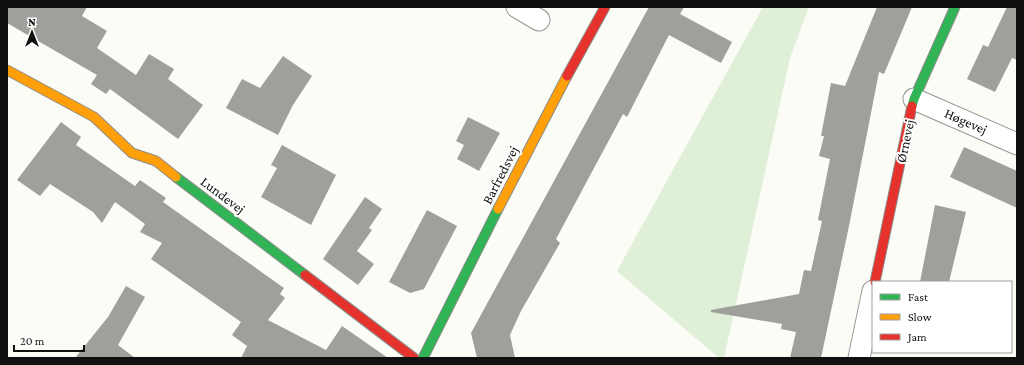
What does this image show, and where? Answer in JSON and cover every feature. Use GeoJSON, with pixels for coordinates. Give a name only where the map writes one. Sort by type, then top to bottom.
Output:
{"type":"FeatureCollection","features":[{"type":"Feature","properties":{"kind":"street"},"geometry":{"type":"LineString","coordinates":[[517,7],[539,20]]}},
{"type":"Feature","properties":{"kind":"street","name":"Barfredsvej"},"geometry":{"type":"LineString","coordinates":[[423,358],[545,118],[604,7]]}},
{"type":"Feature","properties":{"kind":"street","name":"Ørnevej"},"geometry":{"type":"LineString","coordinates":[[875,281],[914,99],[955,7]]}},
{"type":"Feature","properties":{"kind":"street","name":"Lundevej"},"geometry":{"type":"LineString","coordinates":[[7,70],[94,117],[132,153],[156,161],[414,358]]}},
{"type":"Feature","properties":{"kind":"street","name":"Høgevej"},"geometry":{"type":"LineString","coordinates":[[914,99],[1017,144]]}},
{"type":"Feature","properties":{"kind":"street"},"geometry":{"type":"LineString","coordinates":[[859,358],[872,296]]}},
{"type":"Feature","properties":{"kind":"green space"},"geometry":{"type":"Polygon","coordinates":[[[763,7],[809,7],[790,58],[724,358],[719,358],[617,271],[763,7]]]}},
{"type":"Feature","properties":{"kind":"building"},"geometry":{"type":"Polygon","coordinates":[[[7,7],[87,7],[82,16],[107,31],[97,48],[136,75],[149,54],[174,69],[168,79],[203,105],[178,139],[110,89],[106,94],[91,84],[97,75],[7,23],[7,7]]]}},
{"type":"Feature","properties":{"kind":"building"},"geometry":{"type":"Polygon","coordinates":[[[649,7],[684,7],[680,14],[732,42],[721,63],[669,35],[627,117],[623,114],[556,239],[560,243],[521,311],[510,335],[515,358],[477,358],[471,333],[649,7]]]}},
{"type":"Feature","properties":{"kind":"building"},"geometry":{"type":"Polygon","coordinates":[[[877,7],[912,7],[884,74],[879,72],[849,226],[821,358],[790,358],[796,332],[781,329],[782,324],[711,312],[711,310],[799,294],[804,270],[811,271],[822,221],[818,220],[830,159],[819,156],[824,136],[821,136],[831,83],[845,86],[877,7]]]}},
{"type":"Feature","properties":{"kind":"building"},"geometry":{"type":"Polygon","coordinates":[[[1007,7],[1017,7],[1017,60],[1012,58],[995,92],[967,79],[983,45],[988,47],[1007,7]]]}},
{"type":"Feature","properties":{"kind":"building"},"geometry":{"type":"Polygon","coordinates":[[[283,56],[312,76],[293,105],[278,135],[226,108],[242,79],[260,88],[283,56]]]}},
{"type":"Feature","properties":{"kind":"building"},"geometry":{"type":"Polygon","coordinates":[[[468,117],[500,133],[479,171],[457,159],[464,145],[456,141],[468,117]]]}},
{"type":"Feature","properties":{"kind":"building"},"geometry":{"type":"Polygon","coordinates":[[[61,122],[81,137],[76,145],[135,186],[140,180],[166,198],[163,202],[284,288],[280,294],[285,298],[268,320],[326,350],[342,326],[388,358],[241,358],[247,346],[232,335],[241,322],[151,259],[162,243],[140,232],[145,224],[115,202],[102,223],[93,212],[50,184],[40,196],[17,180],[61,122]]]}},
{"type":"Feature","properties":{"kind":"building"},"geometry":{"type":"Polygon","coordinates":[[[282,145],[336,175],[311,225],[261,197],[277,168],[271,165],[282,145]]]}},
{"type":"Feature","properties":{"kind":"building"},"geometry":{"type":"Polygon","coordinates":[[[964,147],[1017,171],[1017,208],[950,177],[964,147]]]}},
{"type":"Feature","properties":{"kind":"building"},"geometry":{"type":"Polygon","coordinates":[[[365,197],[382,209],[369,228],[372,230],[357,251],[374,264],[358,285],[323,259],[365,197]]]}},
{"type":"Feature","properties":{"kind":"building"},"geometry":{"type":"Polygon","coordinates":[[[935,205],[966,212],[949,281],[920,281],[935,205]]]}},
{"type":"Feature","properties":{"kind":"building"},"geometry":{"type":"Polygon","coordinates":[[[427,210],[457,226],[424,289],[410,293],[389,282],[427,210]]]}},
{"type":"Feature","properties":{"kind":"building"},"geometry":{"type":"Polygon","coordinates":[[[126,286],[145,297],[118,345],[135,358],[75,358],[108,317],[126,286]]]}},
{"type":"Feature","properties":{"kind":"traffic: fast"},"geometry":{"type":"LineString","coordinates":[[912,106],[955,7]]}},
{"type":"Feature","properties":{"kind":"traffic: fast"},"geometry":{"type":"LineString","coordinates":[[176,177],[305,275]]}},
{"type":"Feature","properties":{"kind":"traffic: fast"},"geometry":{"type":"LineString","coordinates":[[423,358],[498,209]]}},
{"type":"Feature","properties":{"kind":"traffic: slow"},"geometry":{"type":"LineString","coordinates":[[7,70],[94,117],[132,153],[156,161],[176,177]]}},
{"type":"Feature","properties":{"kind":"traffic: slow"},"geometry":{"type":"LineString","coordinates":[[498,209],[567,76]]}},
{"type":"Feature","properties":{"kind":"traffic: jam"},"geometry":{"type":"LineString","coordinates":[[567,76],[605,7]]}},
{"type":"Feature","properties":{"kind":"traffic: jam"},"geometry":{"type":"LineString","coordinates":[[875,281],[912,106]]}},
{"type":"Feature","properties":{"kind":"traffic: jam"},"geometry":{"type":"LineString","coordinates":[[305,275],[414,358]]}}]}
